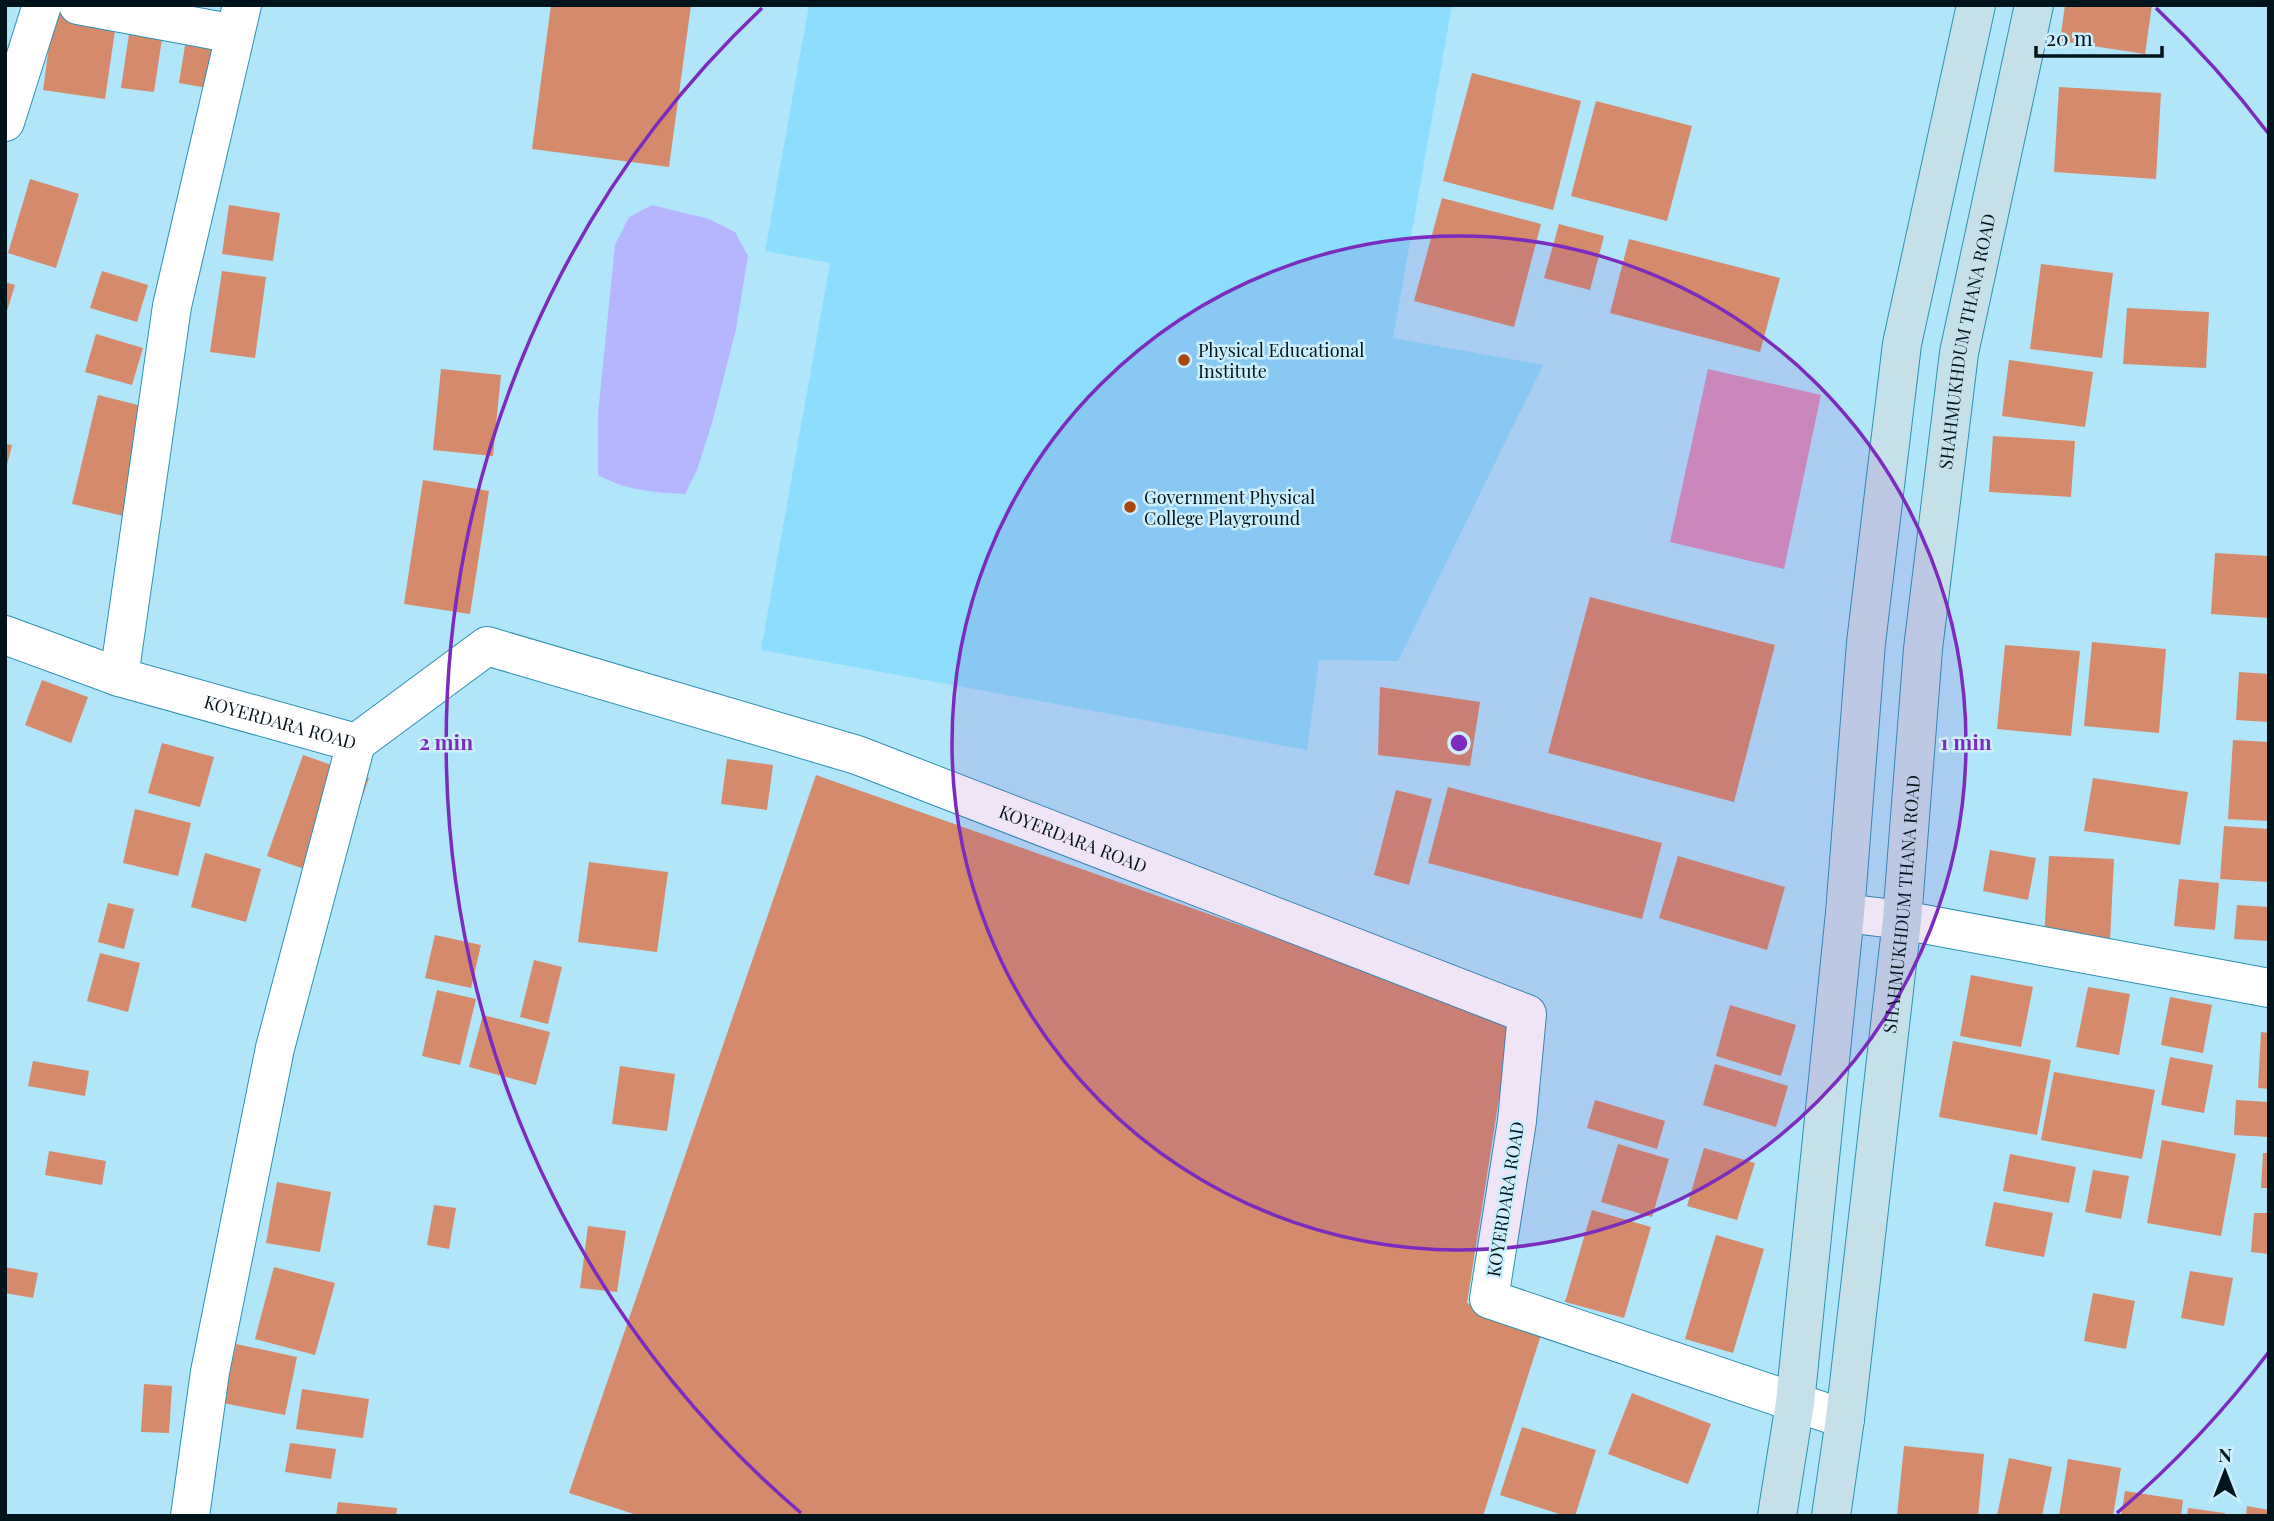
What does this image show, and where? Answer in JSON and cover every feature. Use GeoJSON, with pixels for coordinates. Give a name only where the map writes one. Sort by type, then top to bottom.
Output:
{"type":"FeatureCollection","features":[{"type":"Feature","properties":{"kind":"main road"},"geometry":{"type":"LineString","coordinates":[[1777,1516],[1795,1403],[1845,913],[1866,643],[1902,344],[1976,5]]}},
{"type":"Feature","properties":{"kind":"main road","name":"SHAHMUKHDUM THANA ROAD"},"geometry":{"type":"LineString","coordinates":[[1831,1516],[1845,1419],[1902,920],[1923,649],[1959,353],[2035,5]]}},
{"type":"Feature","properties":{"kind":"street"},"geometry":{"type":"LineString","coordinates":[[5,122],[42,5]]}},
{"type":"Feature","properties":{"kind":"street"},"geometry":{"type":"LineString","coordinates":[[78,5],[238,19],[172,306],[119,677]]}},
{"type":"Feature","properties":{"kind":"street","name":"KOYERDARA ROAD"},"geometry":{"type":"LineString","coordinates":[[5,635],[119,677],[356,743],[487,646],[857,755],[1527,1014],[1517,1121],[1489,1299],[1845,1419]]}},
{"type":"Feature","properties":{"kind":"street"},"geometry":{"type":"LineString","coordinates":[[190,1516],[210,1372],[275,1048],[356,743]]}},
{"type":"Feature","properties":{"kind":"street"},"geometry":{"type":"LineString","coordinates":[[1845,913],[1902,920],[2269,988]]}},
{"type":"Feature","properties":{"kind":"shaded area","name":"Government Physical College Playground"},"geometry":{"type":"Polygon","coordinates":[[[809,5],[1452,5],[1393,338],[1543,365],[1398,661],[1319,660],[1307,750],[761,650],[830,263],[765,251],[809,5]]]}},
{"type":"Feature","properties":{"kind":"shaded area"},"geometry":{"type":"Polygon","coordinates":[[[652,205],[709,219],[735,232],[748,256],[736,329],[712,423],[697,470],[685,494],[630,488],[598,475],[598,414],[615,245],[629,217],[652,205]]]}},
{"type":"Feature","properties":{"kind":"shaded area"},"geometry":{"type":"Polygon","coordinates":[[[1708,369],[1821,395],[1784,569],[1670,542],[1708,369]]]}},
{"type":"Feature","properties":{"kind":"building"},"geometry":{"type":"Polygon","coordinates":[[[551,5],[691,5],[669,167],[532,149],[551,5]]]}},
{"type":"Feature","properties":{"kind":"building"},"geometry":{"type":"Polygon","coordinates":[[[2065,5],[2152,5],[2145,54],[2060,41],[2065,5]]]}},
{"type":"Feature","properties":{"kind":"building"},"geometry":{"type":"Polygon","coordinates":[[[54,9],[117,17],[105,99],[43,90],[54,9]]]}},
{"type":"Feature","properties":{"kind":"building"},"geometry":{"type":"Polygon","coordinates":[[[130,27],[163,32],[154,92],[121,88],[130,27]]]}},
{"type":"Feature","properties":{"kind":"building"},"geometry":{"type":"Polygon","coordinates":[[[187,33],[216,38],[207,88],[179,83],[187,33]]]}},
{"type":"Feature","properties":{"kind":"building"},"geometry":{"type":"Polygon","coordinates":[[[1472,73],[1581,101],[1553,210],[1443,181],[1472,73]]]}},
{"type":"Feature","properties":{"kind":"building"},"geometry":{"type":"Polygon","coordinates":[[[2059,87],[2161,93],[2156,179],[2054,172],[2059,87]]]}},
{"type":"Feature","properties":{"kind":"building"},"geometry":{"type":"Polygon","coordinates":[[[1596,101],[1692,126],[1667,221],[1571,196],[1596,101]]]}},
{"type":"Feature","properties":{"kind":"building"},"geometry":{"type":"Polygon","coordinates":[[[30,179],[79,194],[56,268],[8,253],[30,179]]]}},
{"type":"Feature","properties":{"kind":"building"},"geometry":{"type":"Polygon","coordinates":[[[1442,198],[1541,224],[1514,327],[1414,301],[1442,198]]]}},
{"type":"Feature","properties":{"kind":"building"},"geometry":{"type":"Polygon","coordinates":[[[229,205],[280,213],[273,261],[222,254],[229,205]]]}},
{"type":"Feature","properties":{"kind":"building"},"geometry":{"type":"Polygon","coordinates":[[[1559,224],[1604,236],[1590,290],[1544,278],[1559,224]]]}},
{"type":"Feature","properties":{"kind":"building"},"geometry":{"type":"Polygon","coordinates":[[[1629,239],[1780,278],[1760,352],[1610,313],[1629,239]]]}},
{"type":"Feature","properties":{"kind":"building"},"geometry":{"type":"Polygon","coordinates":[[[2041,264],[2113,273],[2102,358],[2030,349],[2041,264]]]}},
{"type":"Feature","properties":{"kind":"building"},"geometry":{"type":"Polygon","coordinates":[[[102,271],[148,285],[137,322],[90,308],[102,271]]]}},
{"type":"Feature","properties":{"kind":"building"},"geometry":{"type":"Polygon","coordinates":[[[222,271],[266,277],[255,358],[210,352],[222,271]]]}},
{"type":"Feature","properties":{"kind":"building"},"geometry":{"type":"Polygon","coordinates":[[[5,282],[15,285],[6,314],[5,314],[5,282]]]}},
{"type":"Feature","properties":{"kind":"building"},"geometry":{"type":"Polygon","coordinates":[[[2127,308],[2209,312],[2206,368],[2123,364],[2127,308]]]}},
{"type":"Feature","properties":{"kind":"building"},"geometry":{"type":"Polygon","coordinates":[[[96,334],[143,348],[132,385],[85,372],[96,334]]]}},
{"type":"Feature","properties":{"kind":"building"},"geometry":{"type":"Polygon","coordinates":[[[2009,360],[2093,372],[2085,427],[2002,416],[2009,360]]]}},
{"type":"Feature","properties":{"kind":"building"},"geometry":{"type":"Polygon","coordinates":[[[441,369],[501,375],[493,456],[433,450],[441,369]]]}},
{"type":"Feature","properties":{"kind":"building"},"geometry":{"type":"Polygon","coordinates":[[[98,395],[154,409],[128,517],[72,504],[98,395]]]}},
{"type":"Feature","properties":{"kind":"building"},"geometry":{"type":"Polygon","coordinates":[[[1993,436],[2075,441],[2071,497],[1989,492],[1993,436]]]}},
{"type":"Feature","properties":{"kind":"building"},"geometry":{"type":"Polygon","coordinates":[[[5,444],[12,445],[6,469],[5,469],[5,444]]]}},
{"type":"Feature","properties":{"kind":"building"},"geometry":{"type":"Polygon","coordinates":[[[423,480],[489,491],[470,614],[404,604],[423,480]]]}},
{"type":"Feature","properties":{"kind":"building"},"geometry":{"type":"Polygon","coordinates":[[[2215,553],[2269,556],[2269,618],[2211,614],[2215,553]]]}},
{"type":"Feature","properties":{"kind":"building"},"geometry":{"type":"Polygon","coordinates":[[[1590,597],[1775,645],[1734,802],[1548,753],[1590,597]]]}},
{"type":"Feature","properties":{"kind":"building"},"geometry":{"type":"Polygon","coordinates":[[[2092,642],[2166,649],[2159,733],[2084,726],[2092,642]]]}},
{"type":"Feature","properties":{"kind":"building"},"geometry":{"type":"Polygon","coordinates":[[[2005,645],[2080,651],[2071,736],[1997,729],[2005,645]]]}},
{"type":"Feature","properties":{"kind":"building"},"geometry":{"type":"Polygon","coordinates":[[[2239,672],[2269,674],[2269,722],[2236,720],[2239,672]]]}},
{"type":"Feature","properties":{"kind":"building"},"geometry":{"type":"Polygon","coordinates":[[[42,680],[88,697],[71,743],[25,725],[42,680]]]}},
{"type":"Feature","properties":{"kind":"building"},"geometry":{"type":"Polygon","coordinates":[[[1380,687],[1480,702],[1470,766],[1378,755],[1380,687]]]}},
{"type":"Feature","properties":{"kind":"building"},"geometry":{"type":"Polygon","coordinates":[[[2233,740],[2269,742],[2269,821],[2228,819],[2233,740]]]}},
{"type":"Feature","properties":{"kind":"building"},"geometry":{"type":"Polygon","coordinates":[[[162,743],[214,757],[200,807],[148,793],[162,743]]]}},
{"type":"Feature","properties":{"kind":"building"},"geometry":{"type":"Polygon","coordinates":[[[303,755],[369,778],[333,879],[267,856],[303,755]]]}},
{"type":"Feature","properties":{"kind":"building"},"geometry":{"type":"Polygon","coordinates":[[[727,759],[773,765],[767,810],[721,804],[727,759]]]}},
{"type":"Feature","properties":{"kind":"building"},"geometry":{"type":"Polygon","coordinates":[[[816,775],[1511,1021],[1467,1303],[1541,1335],[1483,1516],[640,1516],[569,1493],[816,775]]]}},
{"type":"Feature","properties":{"kind":"building"},"geometry":{"type":"Polygon","coordinates":[[[2093,778],[2188,792],[2180,845],[2084,831],[2093,778]]]}},
{"type":"Feature","properties":{"kind":"building"},"geometry":{"type":"Polygon","coordinates":[[[1448,787],[1662,843],[1642,919],[1428,863],[1448,787]]]}},
{"type":"Feature","properties":{"kind":"building"},"geometry":{"type":"Polygon","coordinates":[[[1396,790],[1432,799],[1409,885],[1374,875],[1396,790]]]}},
{"type":"Feature","properties":{"kind":"building"},"geometry":{"type":"Polygon","coordinates":[[[135,809],[191,823],[178,876],[123,863],[135,809]]]}},
{"type":"Feature","properties":{"kind":"building"},"geometry":{"type":"Polygon","coordinates":[[[2224,826],[2269,829],[2269,882],[2220,879],[2224,826]]]}},
{"type":"Feature","properties":{"kind":"building"},"geometry":{"type":"Polygon","coordinates":[[[1990,850],[2036,858],[2028,900],[1983,891],[1990,850]]]}},
{"type":"Feature","properties":{"kind":"building"},"geometry":{"type":"Polygon","coordinates":[[[205,853],[261,869],[246,922],[191,907],[205,853]]]}},
{"type":"Feature","properties":{"kind":"building"},"geometry":{"type":"Polygon","coordinates":[[[1678,856],[1785,887],[1767,950],[1659,918],[1678,856]]]}},
{"type":"Feature","properties":{"kind":"building"},"geometry":{"type":"Polygon","coordinates":[[[2049,856],[2114,859],[2110,941],[2044,937],[2049,856]]]}},
{"type":"Feature","properties":{"kind":"building"},"geometry":{"type":"Polygon","coordinates":[[[589,862],[668,872],[657,952],[578,942],[589,862]]]}},
{"type":"Feature","properties":{"kind":"building"},"geometry":{"type":"Polygon","coordinates":[[[2179,879],[2219,883],[2215,930],[2174,926],[2179,879]]]}},
{"type":"Feature","properties":{"kind":"building"},"geometry":{"type":"Polygon","coordinates":[[[108,903],[134,909],[124,949],[98,942],[108,903]]]}},
{"type":"Feature","properties":{"kind":"building"},"geometry":{"type":"Polygon","coordinates":[[[2237,905],[2269,907],[2269,941],[2234,939],[2237,905]]]}},
{"type":"Feature","properties":{"kind":"building"},"geometry":{"type":"Polygon","coordinates":[[[435,935],[481,945],[471,988],[425,978],[435,935]]]}},
{"type":"Feature","properties":{"kind":"building"},"geometry":{"type":"Polygon","coordinates":[[[100,953],[140,963],[128,1012],[87,1001],[100,953]]]}},
{"type":"Feature","properties":{"kind":"building"},"geometry":{"type":"Polygon","coordinates":[[[534,960],[562,967],[548,1024],[520,1017],[534,960]]]}},
{"type":"Feature","properties":{"kind":"building"},"geometry":{"type":"Polygon","coordinates":[[[1971,975],[2033,987],[2021,1047],[1960,1036],[1971,975]]]}},
{"type":"Feature","properties":{"kind":"building"},"geometry":{"type":"Polygon","coordinates":[[[2088,987],[2130,994],[2119,1055],[2076,1047],[2088,987]]]}},
{"type":"Feature","properties":{"kind":"building"},"geometry":{"type":"Polygon","coordinates":[[[437,990],[476,999],[460,1065],[422,1056],[437,990]]]}},
{"type":"Feature","properties":{"kind":"building"},"geometry":{"type":"Polygon","coordinates":[[[2170,997],[2212,1005],[2203,1053],[2161,1045],[2170,997]]]}},
{"type":"Feature","properties":{"kind":"building"},"geometry":{"type":"Polygon","coordinates":[[[1730,1005],[1796,1025],[1781,1076],[1716,1056],[1730,1005]]]}},
{"type":"Feature","properties":{"kind":"building"},"geometry":{"type":"Polygon","coordinates":[[[483,1015],[550,1032],[536,1085],[469,1067],[483,1015]]]}},
{"type":"Feature","properties":{"kind":"building"},"geometry":{"type":"Polygon","coordinates":[[[2261,1032],[2269,1033],[2269,1089],[2258,1088],[2261,1032]]]}},
{"type":"Feature","properties":{"kind":"building"},"geometry":{"type":"Polygon","coordinates":[[[1953,1041],[2051,1060],[2037,1135],[1939,1117],[1953,1041]]]}},
{"type":"Feature","properties":{"kind":"building"},"geometry":{"type":"Polygon","coordinates":[[[2170,1057],[2213,1065],[2204,1113],[2161,1105],[2170,1057]]]}},
{"type":"Feature","properties":{"kind":"building"},"geometry":{"type":"Polygon","coordinates":[[[33,1061],[89,1071],[85,1096],[28,1086],[33,1061]]]}},
{"type":"Feature","properties":{"kind":"building"},"geometry":{"type":"Polygon","coordinates":[[[1715,1064],[1788,1086],[1776,1127],[1703,1105],[1715,1064]]]}},
{"type":"Feature","properties":{"kind":"building"},"geometry":{"type":"Polygon","coordinates":[[[620,1066],[675,1074],[667,1131],[612,1124],[620,1066]]]}},
{"type":"Feature","properties":{"kind":"building"},"geometry":{"type":"Polygon","coordinates":[[[2054,1072],[2155,1090],[2142,1159],[2041,1140],[2054,1072]]]}},
{"type":"Feature","properties":{"kind":"building"},"geometry":{"type":"Polygon","coordinates":[[[1595,1100],[1665,1121],[1657,1149],[1587,1128],[1595,1100]]]}},
{"type":"Feature","properties":{"kind":"building"},"geometry":{"type":"Polygon","coordinates":[[[2236,1100],[2269,1102],[2269,1137],[2234,1135],[2236,1100]]]}},
{"type":"Feature","properties":{"kind":"building"},"geometry":{"type":"Polygon","coordinates":[[[2162,1140],[2236,1154],[2221,1236],[2147,1223],[2162,1140]]]}},
{"type":"Feature","properties":{"kind":"building"},"geometry":{"type":"Polygon","coordinates":[[[1618,1144],[1669,1159],[1652,1217],[1601,1202],[1618,1144]]]}},
{"type":"Feature","properties":{"kind":"building"},"geometry":{"type":"Polygon","coordinates":[[[1704,1148],[1755,1163],[1737,1220],[1687,1206],[1704,1148]]]}},
{"type":"Feature","properties":{"kind":"building"},"geometry":{"type":"Polygon","coordinates":[[[49,1151],[106,1161],[102,1185],[45,1175],[49,1151]]]}},
{"type":"Feature","properties":{"kind":"building"},"geometry":{"type":"Polygon","coordinates":[[[2263,1153],[2269,1153],[2269,1188],[2261,1188],[2263,1153]]]}},
{"type":"Feature","properties":{"kind":"building"},"geometry":{"type":"Polygon","coordinates":[[[2010,1154],[2076,1167],[2069,1203],[2003,1191],[2010,1154]]]}},
{"type":"Feature","properties":{"kind":"building"},"geometry":{"type":"Polygon","coordinates":[[[2093,1170],[2129,1176],[2121,1219],[2085,1212],[2093,1170]]]}},
{"type":"Feature","properties":{"kind":"building"},"geometry":{"type":"Polygon","coordinates":[[[277,1182],[331,1192],[320,1252],[266,1243],[277,1182]]]}},
{"type":"Feature","properties":{"kind":"building"},"geometry":{"type":"Polygon","coordinates":[[[1994,1202],[2053,1213],[2044,1257],[1985,1246],[1994,1202]]]}},
{"type":"Feature","properties":{"kind":"building"},"geometry":{"type":"Polygon","coordinates":[[[434,1205],[456,1208],[449,1249],[427,1245],[434,1205]]]}},
{"type":"Feature","properties":{"kind":"building"},"geometry":{"type":"Polygon","coordinates":[[[1592,1210],[1651,1227],[1624,1318],[1565,1302],[1592,1210]]]}},
{"type":"Feature","properties":{"kind":"building"},"geometry":{"type":"Polygon","coordinates":[[[2254,1213],[2269,1213],[2269,1254],[2251,1252],[2254,1213]]]}},
{"type":"Feature","properties":{"kind":"building"},"geometry":{"type":"Polygon","coordinates":[[[588,1226],[626,1231],[617,1292],[580,1288],[588,1226]]]}},
{"type":"Feature","properties":{"kind":"building"},"geometry":{"type":"Polygon","coordinates":[[[1716,1235],[1764,1249],[1733,1353],[1685,1339],[1716,1235]]]}},
{"type":"Feature","properties":{"kind":"building"},"geometry":{"type":"Polygon","coordinates":[[[5,1267],[38,1273],[33,1298],[5,1293],[5,1267]]]}},
{"type":"Feature","properties":{"kind":"building"},"geometry":{"type":"Polygon","coordinates":[[[274,1267],[335,1283],[315,1355],[255,1339],[274,1267]]]}},
{"type":"Feature","properties":{"kind":"building"},"geometry":{"type":"Polygon","coordinates":[[[2190,1271],[2233,1278],[2224,1326],[2181,1318],[2190,1271]]]}},
{"type":"Feature","properties":{"kind":"building"},"geometry":{"type":"Polygon","coordinates":[[[2093,1293],[2135,1301],[2126,1349],[2084,1341],[2093,1293]]]}},
{"type":"Feature","properties":{"kind":"building"},"geometry":{"type":"Polygon","coordinates":[[[236,1344],[297,1357],[285,1415],[223,1403],[236,1344]]]}},
{"type":"Feature","properties":{"kind":"building"},"geometry":{"type":"Polygon","coordinates":[[[144,1384],[172,1386],[169,1433],[141,1432],[144,1384]]]}},
{"type":"Feature","properties":{"kind":"building"},"geometry":{"type":"Polygon","coordinates":[[[302,1389],[369,1399],[363,1438],[296,1429],[302,1389]]]}},
{"type":"Feature","properties":{"kind":"building"},"geometry":{"type":"Polygon","coordinates":[[[1632,1393],[1711,1424],[1688,1484],[1608,1454],[1632,1393]]]}},
{"type":"Feature","properties":{"kind":"building"},"geometry":{"type":"Polygon","coordinates":[[[1522,1427],[1596,1450],[1575,1516],[1566,1516],[1500,1495],[1522,1427]]]}},
{"type":"Feature","properties":{"kind":"building"},"geometry":{"type":"Polygon","coordinates":[[[290,1443],[336,1449],[331,1479],[285,1472],[290,1443]]]}},
{"type":"Feature","properties":{"kind":"building"},"geometry":{"type":"Polygon","coordinates":[[[1904,1446],[1984,1454],[1978,1516],[1897,1516],[1904,1446]]]}},
{"type":"Feature","properties":{"kind":"building"},"geometry":{"type":"Polygon","coordinates":[[[2009,1458],[2052,1467],[2042,1516],[1997,1516],[2009,1458]]]}},
{"type":"Feature","properties":{"kind":"building"},"geometry":{"type":"Polygon","coordinates":[[[2068,1459],[2121,1468],[2113,1516],[2059,1516],[2068,1459]]]}},
{"type":"Feature","properties":{"kind":"building"},"geometry":{"type":"Polygon","coordinates":[[[2125,1491],[2183,1500],[2181,1516],[2121,1516],[2125,1491]]]}},
{"type":"Feature","properties":{"kind":"building"},"geometry":{"type":"Polygon","coordinates":[[[338,1502],[397,1508],[396,1516],[336,1516],[338,1502]]]}},
{"type":"Feature","properties":{"kind":"building"},"geometry":{"type":"Polygon","coordinates":[[[2247,1506],[2269,1510],[2269,1516],[2246,1516],[2247,1506]]]}},
{"type":"Feature","properties":{"kind":"building"},"geometry":{"type":"Polygon","coordinates":[[[2188,1508],[2225,1513],[2224,1516],[2187,1516],[2188,1508]]]}},
{"type":"Feature","properties":{"kind":"place","name":"Physical Educational Institute"},"geometry":{"type":"Point","coordinates":[1184,360]}},
{"type":"Feature","properties":{"kind":"place","name":"Government Physical College Playground"},"geometry":{"type":"Point","coordinates":[1130,507]}}]}
